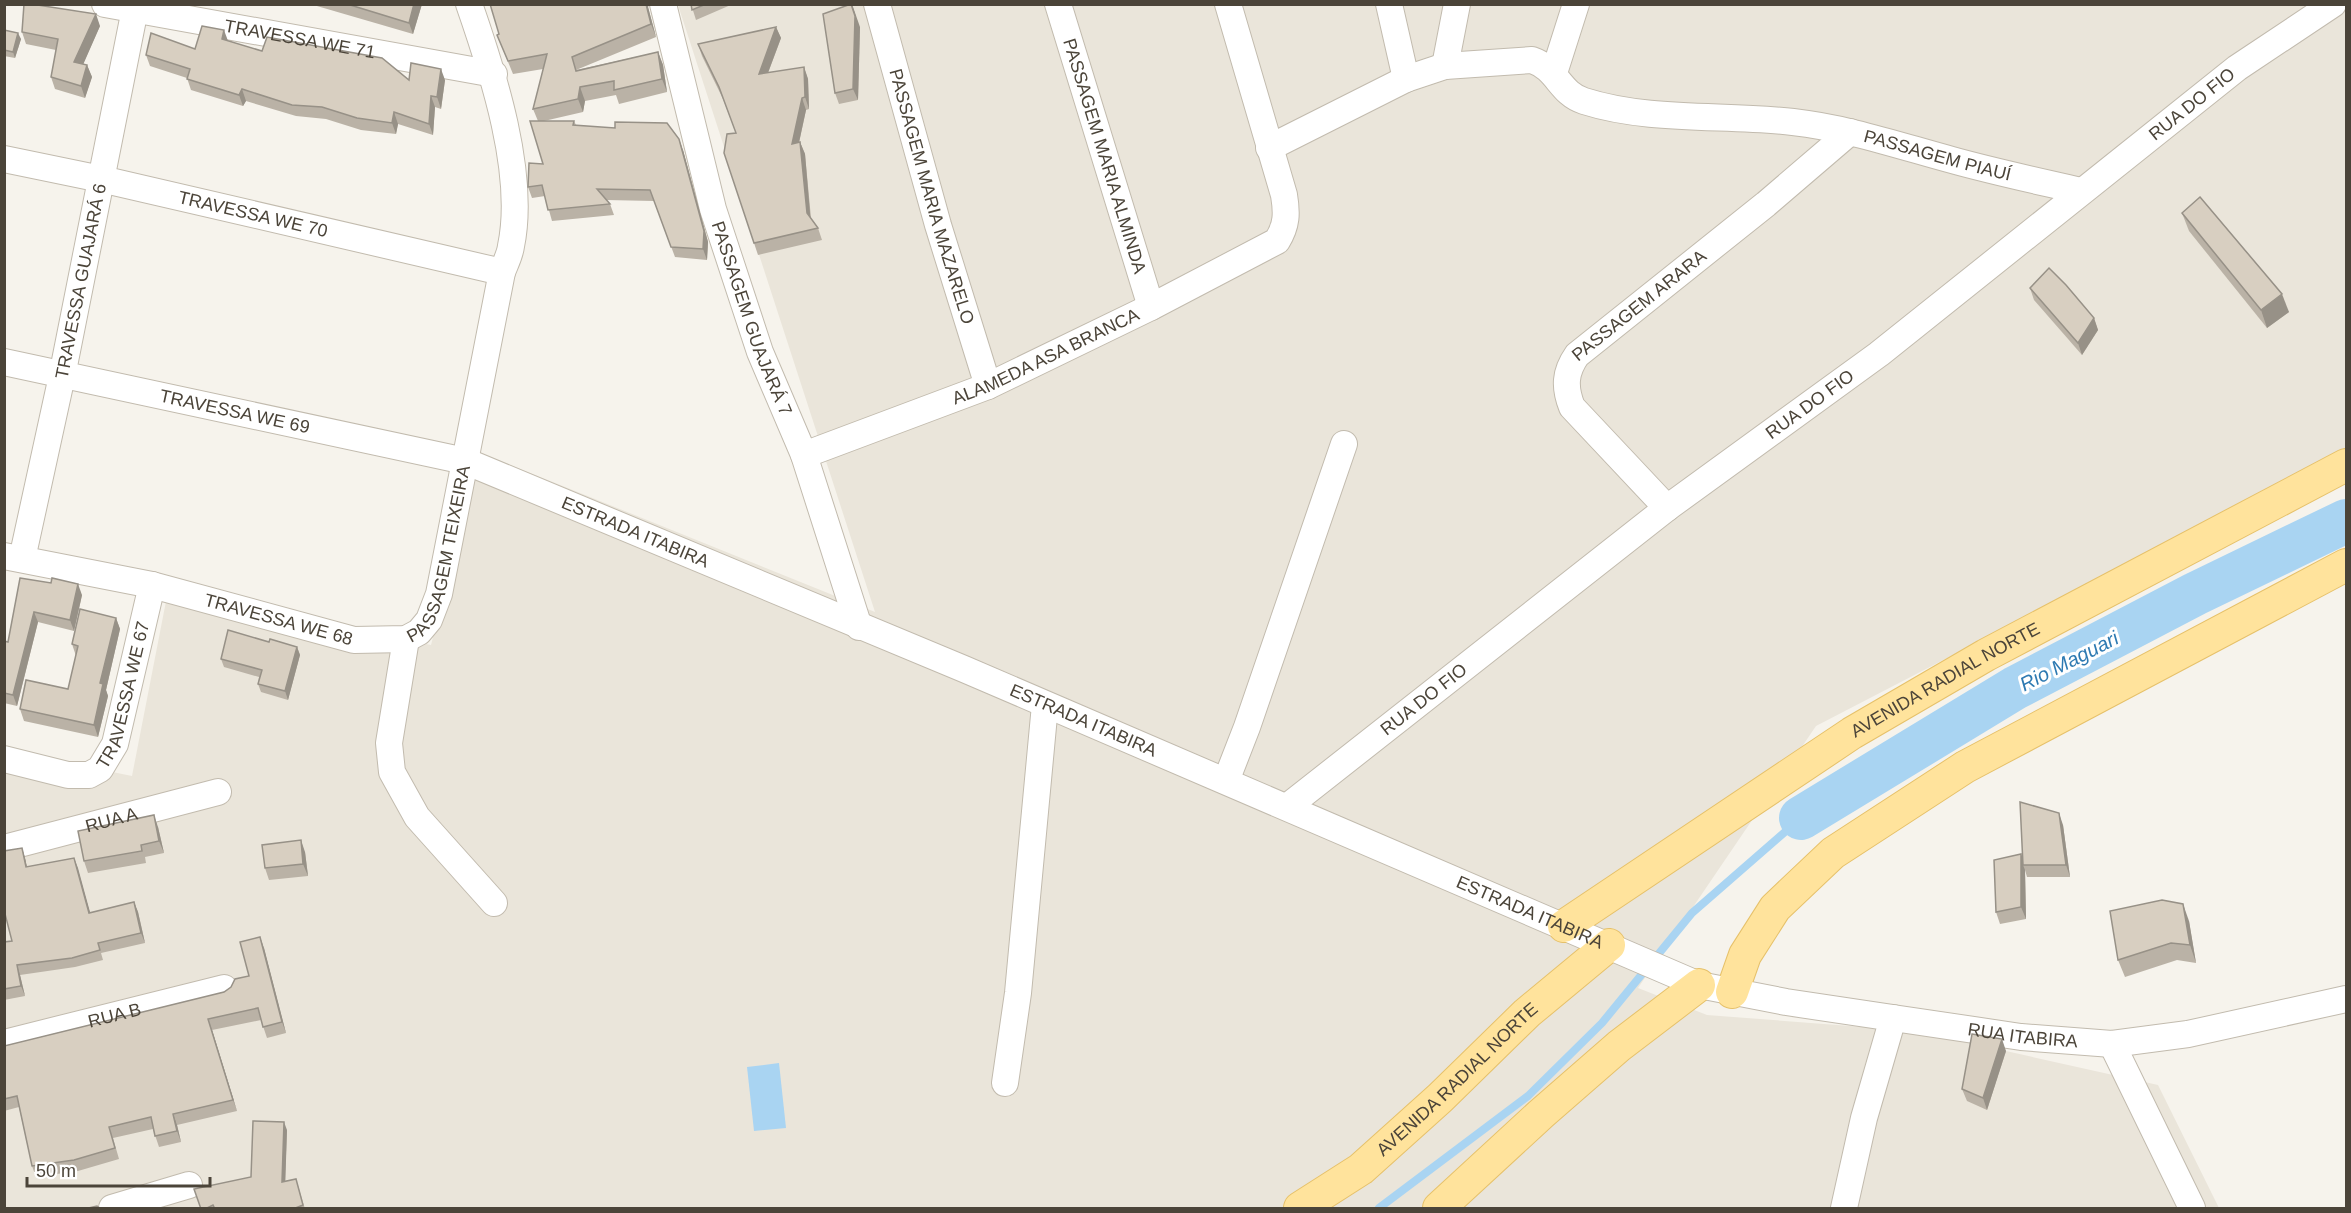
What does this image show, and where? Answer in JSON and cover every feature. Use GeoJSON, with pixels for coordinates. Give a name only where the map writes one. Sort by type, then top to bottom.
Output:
{"type":"FeatureCollection","features":[{"type":"Feature","properties":{"kind":"main road","name":"AVENIDA RADIAL NORTE"},"geometry":{"type":"LineString","coordinates":[[1564,926],[1852,733],[1986,655],[2346,465]]}},
{"type":"Feature","properties":{"kind":"main road"},"geometry":{"type":"LineString","coordinates":[[1732,992],[1745,955],[1775,908],[1833,853],[1965,767],[2346,565]]}},
{"type":"Feature","properties":{"kind":"main road","name":"AVENIDA RADIAL NORTE"},"geometry":{"type":"LineString","coordinates":[[1300,1209],[1361,1168],[1440,1098],[1527,1013],[1609,945]]}},
{"type":"Feature","properties":{"kind":"main road"},"geometry":{"type":"LineString","coordinates":[[1439,1209],[1602,1061],[1699,985]]}},
{"type":"Feature","properties":{"kind":"street","name":"TRAVESSA WE 71"},"geometry":{"type":"LineString","coordinates":[[105,4],[494,74]]}},
{"type":"Feature","properties":{"kind":"street","name":"PASSAGEM TEIXEIRA"},"geometry":{"type":"LineString","coordinates":[[469,4],[494,74],[515,201],[511,247],[502,272],[439,594],[429,620],[419,632],[406,639],[389,743],[392,771],[417,817],[494,903]]}},
{"type":"Feature","properties":{"kind":"street","name":"PASSAGEM GUAJARÁ 7"},"geometry":{"type":"LineString","coordinates":[[663,4],[712,209],[760,352],[804,455],[859,627]]}},
{"type":"Feature","properties":{"kind":"street","name":"PASSAGEM MARIA MAZARELO"},"geometry":{"type":"LineString","coordinates":[[878,4],[938,225],[988,386]]}},
{"type":"Feature","properties":{"kind":"street","name":"PASSAGEM MARIA ALMINDA"},"geometry":{"type":"LineString","coordinates":[[1058,4],[1151,307]]}},
{"type":"Feature","properties":{"kind":"street"},"geometry":{"type":"LineString","coordinates":[[1228,4],[1269,148],[1406,80],[1445,66],[1532,60],[1544,64],[1554,73],[1576,4]]}},
{"type":"Feature","properties":{"kind":"street"},"geometry":{"type":"LineString","coordinates":[[1389,4],[1406,80]]}},
{"type":"Feature","properties":{"kind":"street"},"geometry":{"type":"LineString","coordinates":[[1445,66],[1457,4]]}},
{"type":"Feature","properties":{"kind":"street","name":"RUA DO FIO"},"geometry":{"type":"LineString","coordinates":[[1287,807],[1667,508],[1879,354],[2237,68],[2333,4]]}},
{"type":"Feature","properties":{"kind":"street","name":"TRAVESSA GUAJARÁ 6"},"geometry":{"type":"LineString","coordinates":[[13,558],[62,376],[135,8]]}},
{"type":"Feature","properties":{"kind":"street","name":"PASSAGEM PIAUÍ"},"geometry":{"type":"LineString","coordinates":[[1554,73],[1567,92],[1574,97],[1608,107],[1700,118],[1792,122],[1850,132],[1976,167],[2081,191]]}},
{"type":"Feature","properties":{"kind":"street","name":"PASSAGEM ARARA"},"geometry":{"type":"LineString","coordinates":[[1667,508],[1572,406],[1566,392],[1568,368],[1577,355],[1757,212],[1850,132]]}},
{"type":"Feature","properties":{"kind":"street","name":"ALAMEDA ASA BRANCA"},"geometry":{"type":"LineString","coordinates":[[804,455],[988,386],[1151,307],[1277,241],[1284,230],[1286,209],[1269,148]]}},
{"type":"Feature","properties":{"kind":"street","name":"TRAVESSA WE 70"},"geometry":{"type":"LineString","coordinates":[[4,159],[102,179],[502,272]]}},
{"type":"Feature","properties":{"kind":"street","name":"TRAVESSA WE 69"},"geometry":{"type":"LineString","coordinates":[[4,362],[465,461]]}},
{"type":"Feature","properties":{"kind":"street"},"geometry":{"type":"LineString","coordinates":[[1226,781],[1247,727],[1344,444]]}},
{"type":"Feature","properties":{"kind":"street","name":"ESTRADA ITABIRA"},"geometry":{"type":"LineString","coordinates":[[465,461],[1226,781],[1699,985]]}},
{"type":"Feature","properties":{"kind":"street"},"geometry":{"type":"LineString","coordinates":[[13,558],[152,585]]}},
{"type":"Feature","properties":{"kind":"street","name":"TRAVESSA WE 68"},"geometry":{"type":"LineString","coordinates":[[152,585],[354,640],[406,639]]}},
{"type":"Feature","properties":{"kind":"street","name":"TRAVESSA WE 67"},"geometry":{"type":"LineString","coordinates":[[4,759],[68,775],[89,775],[100,769],[116,744],[152,585]]}},
{"type":"Feature","properties":{"kind":"street"},"geometry":{"type":"LineString","coordinates":[[1005,1083],[1018,993],[1045,705]]}},
{"type":"Feature","properties":{"kind":"street","name":"RUA A"},"geometry":{"type":"LineString","coordinates":[[4,848],[219,792]]}},
{"type":"Feature","properties":{"kind":"street","name":"RUA ITABIRA"},"geometry":{"type":"LineString","coordinates":[[1699,985],[2021,1037],[2112,1044],[2188,1034],[2346,999]]}},
{"type":"Feature","properties":{"kind":"street","name":"RUA B"},"geometry":{"type":"LineString","coordinates":[[4,1043],[224,988]]}},
{"type":"Feature","properties":{"kind":"street"},"geometry":{"type":"LineString","coordinates":[[1844,1209],[1864,1118],[1893,1018]]}},
{"type":"Feature","properties":{"kind":"street"},"geometry":{"type":"LineString","coordinates":[[2112,1044],[2193,1209]]}},
{"type":"Feature","properties":{"kind":"street"},"geometry":{"type":"LineString","coordinates":[[112,1209],[158,1203],[189,1185]]}},
{"type":"Feature","properties":{"kind":"shaded area"},"geometry":{"type":"Polygon","coordinates":[[[678,5],[2346,5],[2346,451],[1816,726],[1638,988],[1707,1015],[1916,1031],[2158,1085],[2219,1208],[5,1208],[4,750],[132,776],[168,591],[431,645],[481,453],[875,612],[678,5]]]}},
{"type":"Feature","properties":{"kind":"water"},"geometry":{"type":"Polygon","coordinates":[[[779,1063],[786,1128],[754,1131],[747,1067],[779,1063]]]}},
{"type":"Feature","properties":{"kind":"building"},"geometry":{"type":"Polygon","coordinates":[[[24,4],[96,14],[74,62],[87,65],[81,86],[51,77],[58,39],[22,32],[24,4]]]}},
{"type":"Feature","properties":{"kind":"building"},"geometry":{"type":"Polygon","coordinates":[[[347,4],[414,4],[409,23],[347,4]]]}},
{"type":"Feature","properties":{"kind":"building"},"geometry":{"type":"Polygon","coordinates":[[[490,4],[646,4],[651,24],[572,57],[576,71],[658,52],[662,79],[614,90],[614,81],[580,87],[578,99],[533,109],[547,54],[508,61],[497,35],[499,34],[490,4]]]}},
{"type":"Feature","properties":{"kind":"building"},"geometry":{"type":"Polygon","coordinates":[[[691,4],[706,4],[692,10],[691,4]]]}},
{"type":"Feature","properties":{"kind":"building"},"geometry":{"type":"Polygon","coordinates":[[[851,4],[855,16],[853,89],[835,93],[823,14],[851,4]]]}},
{"type":"Feature","properties":{"kind":"building"},"geometry":{"type":"Polygon","coordinates":[[[202,26],[224,30],[222,39],[262,51],[267,37],[382,58],[409,80],[411,63],[441,69],[437,97],[431,96],[429,124],[394,112],[392,123],[357,118],[322,107],[292,105],[242,89],[239,95],[187,79],[190,69],[146,55],[151,33],[195,49],[202,26]]]}},
{"type":"Feature","properties":{"kind":"building"},"geometry":{"type":"Polygon","coordinates":[[[776,27],[759,74],[804,67],[805,97],[802,98],[792,144],[800,142],[807,213],[818,228],[754,243],[724,153],[727,134],[736,133],[719,87],[698,44],[776,27]]]}},
{"type":"Feature","properties":{"kind":"building"},"geometry":{"type":"Polygon","coordinates":[[[4,30],[18,33],[13,52],[4,50],[4,30]]]}},
{"type":"Feature","properties":{"kind":"building"},"geometry":{"type":"Polygon","coordinates":[[[530,121],[574,121],[573,125],[615,128],[615,122],[667,123],[679,139],[704,231],[703,249],[671,247],[650,190],[597,189],[610,204],[548,210],[542,185],[528,187],[529,163],[543,164],[530,121]]]}},
{"type":"Feature","properties":{"kind":"building"},"geometry":{"type":"Polygon","coordinates":[[[2200,197],[2282,294],[2261,310],[2182,213],[2200,197]]]}},
{"type":"Feature","properties":{"kind":"building"},"geometry":{"type":"Polygon","coordinates":[[[2049,268],[2094,318],[2078,343],[2030,288],[2049,268]]]}},
{"type":"Feature","properties":{"kind":"building"},"geometry":{"type":"Polygon","coordinates":[[[20,578],[51,583],[52,578],[78,584],[70,620],[34,612],[13,695],[4,693],[4,641],[8,642],[20,578]]]}},
{"type":"Feature","properties":{"kind":"building"},"geometry":{"type":"Polygon","coordinates":[[[80,609],[116,618],[100,683],[103,684],[94,725],[20,709],[26,680],[68,689],[78,646],[72,644],[80,609]]]}},
{"type":"Feature","properties":{"kind":"building"},"geometry":{"type":"Polygon","coordinates":[[[228,630],[269,642],[270,639],[297,647],[285,691],[258,684],[262,670],[221,659],[228,630]]]}},
{"type":"Feature","properties":{"kind":"building"},"geometry":{"type":"Polygon","coordinates":[[[2020,802],[2059,813],[2066,865],[2023,865],[2020,802]]]}},
{"type":"Feature","properties":{"kind":"building"},"geometry":{"type":"Polygon","coordinates":[[[154,815],[159,841],[141,845],[142,851],[84,861],[78,831],[154,815]]]}},
{"type":"Feature","properties":{"kind":"building"},"geometry":{"type":"Polygon","coordinates":[[[301,840],[303,864],[265,868],[262,845],[301,840]]]}},
{"type":"Feature","properties":{"kind":"building"},"geometry":{"type":"Polygon","coordinates":[[[22,848],[26,867],[74,858],[89,913],[134,902],[141,933],[98,943],[100,950],[72,958],[17,965],[21,986],[4,989],[4,942],[12,941],[4,910],[4,851],[22,848]]]}},
{"type":"Feature","properties":{"kind":"building"},"geometry":{"type":"Polygon","coordinates":[[[2021,854],[2021,907],[1996,912],[1994,860],[2021,854]]]}},
{"type":"Feature","properties":{"kind":"building"},"geometry":{"type":"Polygon","coordinates":[[[2162,900],[2183,904],[2190,945],[2171,943],[2118,960],[2110,911],[2162,900]]]}},
{"type":"Feature","properties":{"kind":"building"},"geometry":{"type":"Polygon","coordinates":[[[260,937],[282,1022],[263,1027],[258,1008],[208,1019],[233,1100],[173,1114],[177,1131],[155,1136],[151,1117],[109,1127],[115,1148],[74,1160],[32,1166],[17,1096],[4,1099],[4,1046],[224,992],[231,987],[235,979],[249,976],[240,942],[260,937]]]}},
{"type":"Feature","properties":{"kind":"building"},"geometry":{"type":"Polygon","coordinates":[[[1972,1034],[2002,1039],[1983,1098],[1962,1089],[1972,1034]]]}},
{"type":"Feature","properties":{"kind":"building"},"geometry":{"type":"Polygon","coordinates":[[[253,1121],[284,1122],[282,1182],[296,1179],[303,1205],[293,1209],[215,1209],[213,1205],[201,1209],[194,1189],[251,1177],[253,1121]]]}},
{"type":"Feature","properties":{"kind":"building"},"geometry":{"type":"Polygon","coordinates":[[[97,1206],[101,1209],[88,1209],[88,1208],[97,1206]]]}},
{"type":"Feature","properties":{"kind":"waterway","name":"Rio Maguari"},"geometry":{"type":"LineString","coordinates":[[1801,818],[2015,688],[2195,594],[2346,521]]}},
{"type":"Feature","properties":{"kind":"waterway"},"geometry":{"type":"LineString","coordinates":[[1379,1208],[1528,1096],[1602,1023],[1692,913],[1801,818]]}}]}
